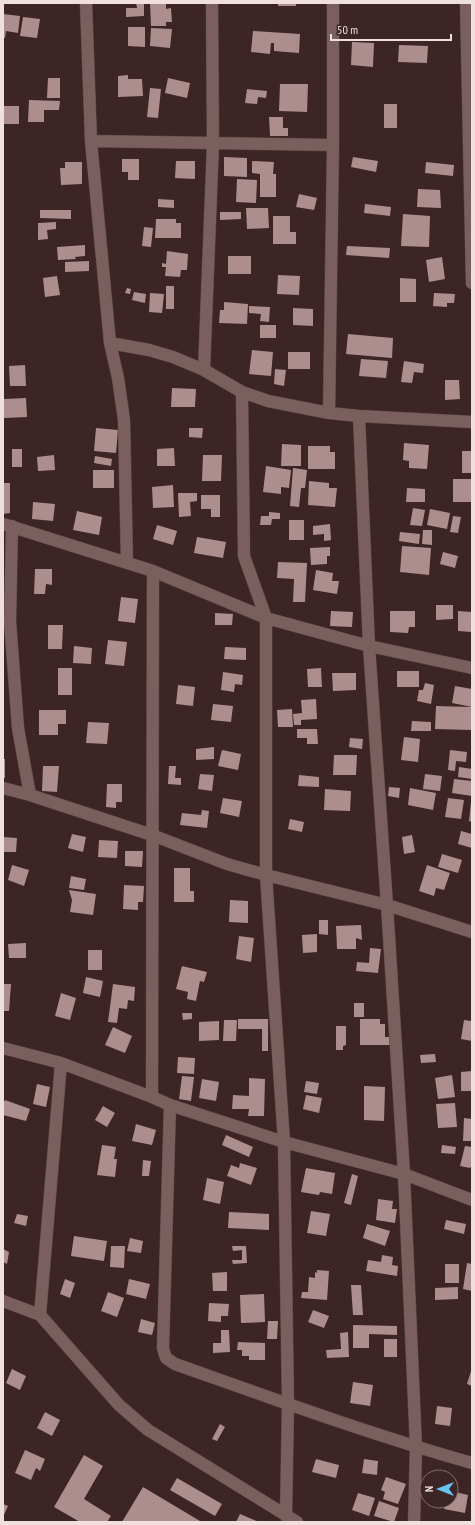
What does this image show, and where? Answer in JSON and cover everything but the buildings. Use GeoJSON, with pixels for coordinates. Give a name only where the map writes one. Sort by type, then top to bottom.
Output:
{"type":"FeatureCollection","features":[{"type":"Feature","properties":{"kind":"street"},"geometry":{"type":"LineString","coordinates":[[86,3],[91,142],[110,344],[118,378],[124,420],[127,563]]}},
{"type":"Feature","properties":{"kind":"street"},"geometry":{"type":"LineString","coordinates":[[204,370],[213,144],[212,3]]}},
{"type":"Feature","properties":{"kind":"street"},"geometry":{"type":"LineString","coordinates":[[329,413],[333,145],[333,3]]}},
{"type":"Feature","properties":{"kind":"street"},"geometry":{"type":"LineString","coordinates":[[466,3],[472,283]]}},
{"type":"Feature","properties":{"kind":"street"},"geometry":{"type":"LineString","coordinates":[[91,142],[333,145]]}},
{"type":"Feature","properties":{"kind":"street"},"geometry":{"type":"LineString","coordinates":[[110,344],[149,350],[173,357],[204,370],[242,392],[268,401],[329,413],[472,422]]}},
{"type":"Feature","properties":{"kind":"street"},"geometry":{"type":"LineString","coordinates":[[242,392],[244,556],[266,618],[266,875],[284,1142],[288,1404],[286,1516]]}},
{"type":"Feature","properties":{"kind":"street"},"geometry":{"type":"LineString","coordinates":[[359,416],[369,646],[404,1174],[416,1447],[414,1522]]}},
{"type":"Feature","properties":{"kind":"street"},"geometry":{"type":"LineString","coordinates":[[30,794],[18,728],[10,621],[7,525],[152,571],[266,618],[369,646],[472,668]]}},
{"type":"Feature","properties":{"kind":"street"},"geometry":{"type":"LineString","coordinates":[[152,571],[152,1097]]}},
{"type":"Feature","properties":{"kind":"street"},"geometry":{"type":"LineString","coordinates":[[3,788],[30,794],[152,835],[227,864],[387,905],[472,932]]}},
{"type":"Feature","properties":{"kind":"street"},"geometry":{"type":"LineString","coordinates":[[3,1048],[61,1063],[170,1105],[284,1142],[404,1174],[472,1200]]}},
{"type":"Feature","properties":{"kind":"street"},"geometry":{"type":"LineString","coordinates":[[40,1315],[61,1063]]}},
{"type":"Feature","properties":{"kind":"street"},"geometry":{"type":"LineString","coordinates":[[170,1105],[163,1348],[166,1358],[175,1364],[288,1404],[416,1447],[472,1463]]}},
{"type":"Feature","properties":{"kind":"street"},"geometry":{"type":"LineString","coordinates":[[3,1301],[40,1315],[120,1405],[148,1430],[297,1522]]}}]}
